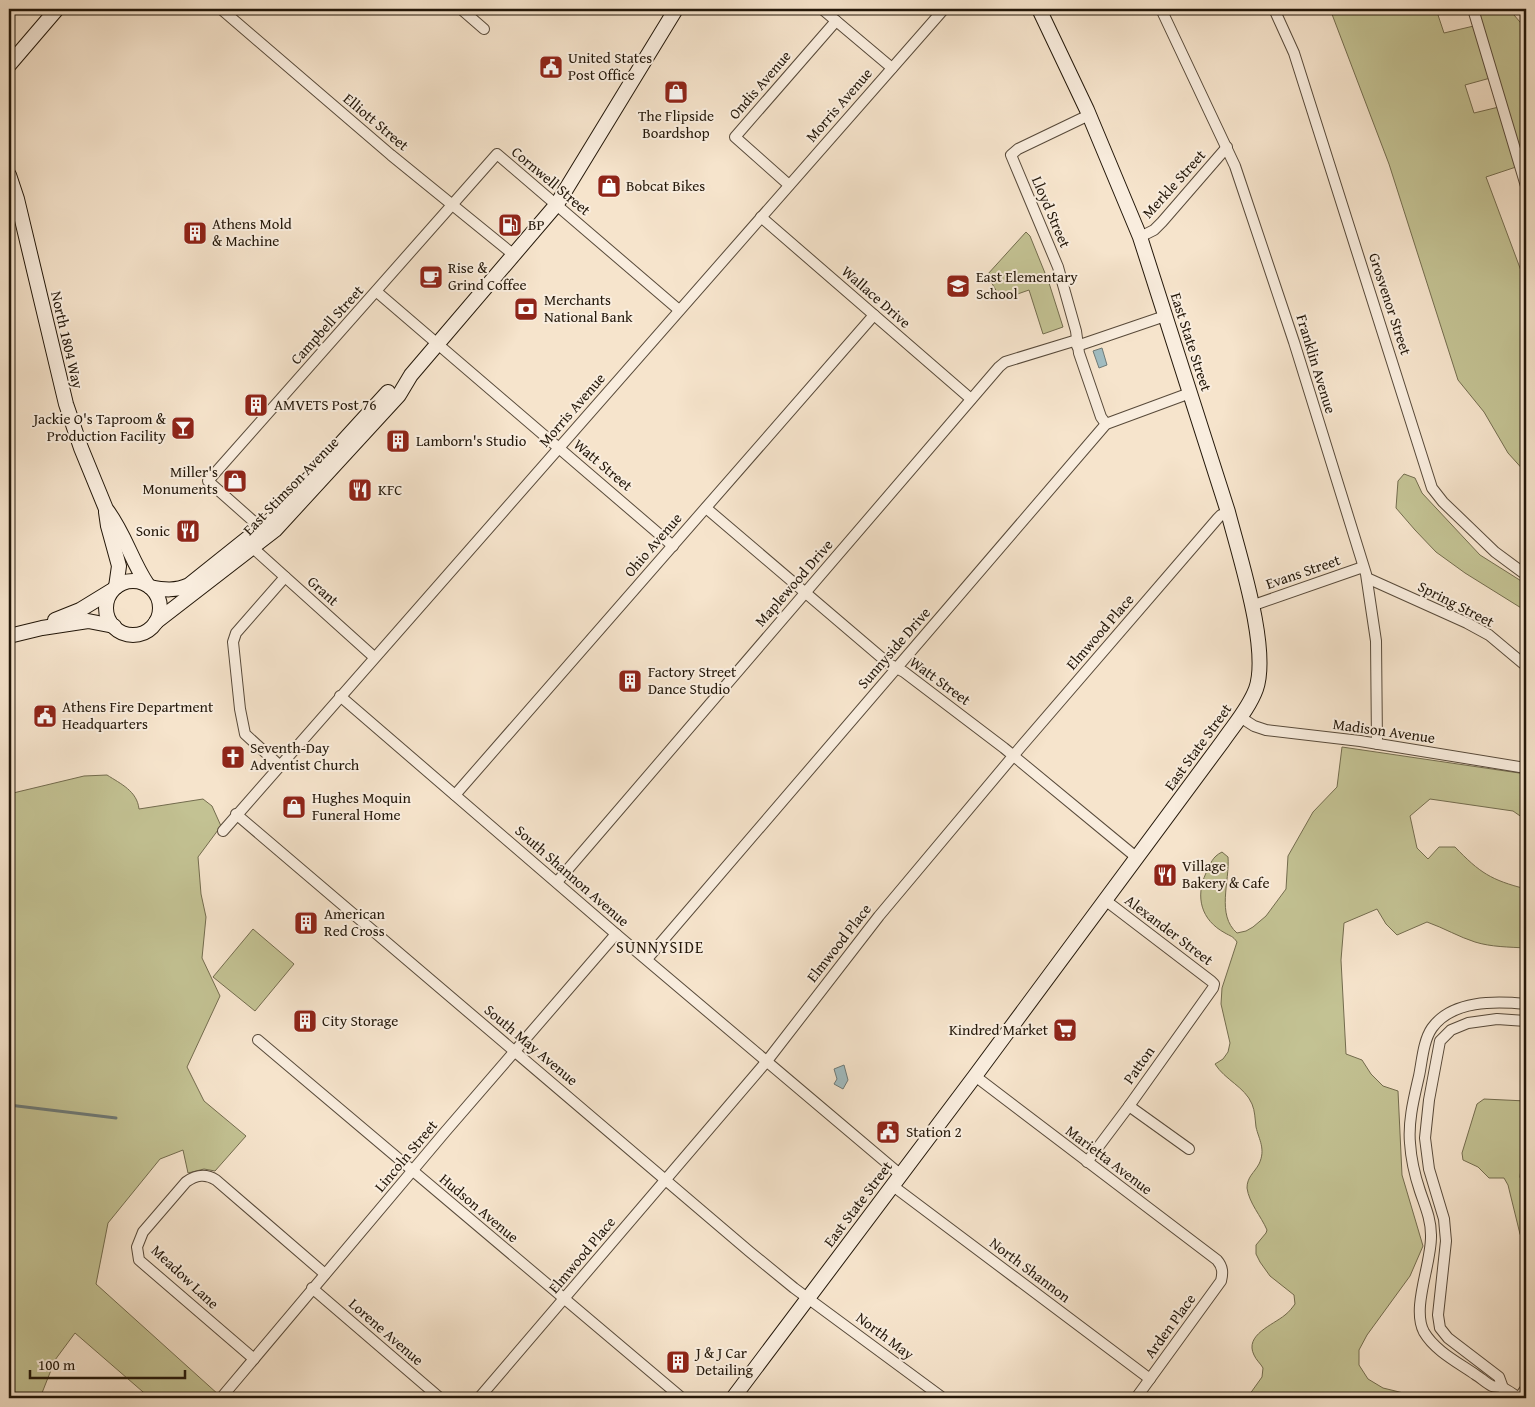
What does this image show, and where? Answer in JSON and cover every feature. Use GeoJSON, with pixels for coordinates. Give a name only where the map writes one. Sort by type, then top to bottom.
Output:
{"type":"FeatureCollection","features":[{"type":"Feature","properties":{"kind":"main road"},"geometry":{"type":"LineString","coordinates":[[9,65],[57,9]]}},
{"type":"Feature","properties":{"kind":"main road","name":"East Stimson Avenue"},"geometry":{"type":"LineString","coordinates":[[156,622],[280,525],[399,395],[411,375],[557,204],[676,9]]}},
{"type":"Feature","properties":{"kind":"main road","name":"East State Street"},"geometry":{"type":"LineString","coordinates":[[733,1398],[975,1076],[1240,717],[1256,688],[1260,670],[1260,651],[1252,606],[1228,512],[1140,237],[1089,115],[1039,9]]}},
{"type":"Feature","properties":{"kind":"main road","name":"North 1804 Way"},"geometry":{"type":"LineString","coordinates":[[9,175],[17,199],[66,404],[80,448],[106,509],[117,524],[136,567],[149,585]]}},
{"type":"Feature","properties":{"kind":"main road","name":"East Stimson Avenue"},"geometry":{"type":"LineString","coordinates":[[149,585],[173,590],[190,585],[261,528],[285,506],[392,388],[411,375]]}},
{"type":"Feature","properties":{"kind":"main road","name":"North 1804 Way"},"geometry":{"type":"LineString","coordinates":[[106,509],[108,526],[118,566],[114,589]]}},
{"type":"Feature","properties":{"kind":"main road"},"geometry":{"type":"LineString","coordinates":[[42,628],[55,620],[80,610],[125,582],[132,580],[149,585],[157,595],[160,613],[156,622],[148,630],[136,634],[124,633],[114,626],[109,620],[106,609],[107,601],[114,589]]}},
{"type":"Feature","properties":{"kind":"main road"},"geometry":{"type":"LineString","coordinates":[[9,636],[42,628],[92,621],[114,626]]}},
{"type":"Feature","properties":{"kind":"street","name":"Elliott Street"},"geometry":{"type":"LineString","coordinates":[[221,9],[452,206],[514,255]]}},
{"type":"Feature","properties":{"kind":"street"},"geometry":{"type":"LineString","coordinates":[[461,9],[484,29]]}},
{"type":"Feature","properties":{"kind":"street"},"geometry":{"type":"LineString","coordinates":[[822,9],[892,68]]}},
{"type":"Feature","properties":{"kind":"street","name":"Morris Avenue"},"geometry":{"type":"LineString","coordinates":[[222,831],[944,9]]}},
{"type":"Feature","properties":{"kind":"street","name":"Franklin Avenue"},"geometry":{"type":"LineString","coordinates":[[1162,9],[1227,147],[1251,212],[1294,342],[1367,578],[1376,641],[1377,744]]}},
{"type":"Feature","properties":{"kind":"street","name":"Grosvenor Street"},"geometry":{"type":"LineString","coordinates":[[1274,9],[1294,53],[1432,488],[1443,502],[1495,552],[1526,575]]}},
{"type":"Feature","properties":{"kind":"street"},"geometry":{"type":"LineString","coordinates":[[1474,9],[1526,186]]}},
{"type":"Feature","properties":{"kind":"street","name":"Ondis Avenue"},"geometry":{"type":"LineString","coordinates":[[789,185],[735,137],[836,21]]}},
{"type":"Feature","properties":{"kind":"street","name":"Lloyd Street"},"geometry":{"type":"LineString","coordinates":[[1089,115],[1018,149],[1011,155],[1058,267],[1076,331],[1077,343],[1101,417],[1106,424]]}},
{"type":"Feature","properties":{"kind":"street","name":"Merkle Street"},"geometry":{"type":"LineString","coordinates":[[1140,237],[1154,230],[1162,222],[1227,147]]}},
{"type":"Feature","properties":{"kind":"street","name":"Cornwell Street"},"geometry":{"type":"LineString","coordinates":[[377,292],[497,154],[679,310]]}},
{"type":"Feature","properties":{"kind":"street","name":"Wallace Drive"},"geometry":{"type":"LineString","coordinates":[[761,217],[971,399]]}},
{"type":"Feature","properties":{"kind":"street","name":"Campbell Street"},"geometry":{"type":"LineString","coordinates":[[261,528],[208,481],[377,292],[558,448]]}},
{"type":"Feature","properties":{"kind":"street","name":"Ohio Avenue"},"geometry":{"type":"LineString","coordinates":[[455,795],[874,315]]}},
{"type":"Feature","properties":{"kind":"street","name":"Maplewood Drive"},"geometry":{"type":"LineString","coordinates":[[557,882],[971,399],[1005,362],[1077,343],[1165,316]]}},
{"type":"Feature","properties":{"kind":"street","name":"Sunnyside Drive"},"geometry":{"type":"LineString","coordinates":[[646,959],[1106,424],[1190,393]]}},
{"type":"Feature","properties":{"kind":"street","name":"Watt Street"},"geometry":{"type":"LineString","coordinates":[[558,448],[673,546]]}},
{"type":"Feature","properties":{"kind":"street","name":"Watt Street"},"geometry":{"type":"LineString","coordinates":[[706,508],[889,664],[1014,755],[1136,857]]}},
{"type":"Feature","properties":{"kind":"street","name":"Elmwood Place"},"geometry":{"type":"LineString","coordinates":[[479,1398],[767,1061],[879,916],[1014,755],[1220,515],[1228,512]]}},
{"type":"Feature","properties":{"kind":"street","name":"Grant"},"geometry":{"type":"LineString","coordinates":[[253,548],[374,657]]}},
{"type":"Feature","properties":{"kind":"street","name":"Evans Street"},"geometry":{"type":"LineString","coordinates":[[1252,606],[1363,567]]}},
{"type":"Feature","properties":{"kind":"street"},"geometry":{"type":"LineString","coordinates":[[279,765],[245,734],[240,709],[233,642],[236,633],[285,577]]}},
{"type":"Feature","properties":{"kind":"street","name":"Spring Street"},"geometry":{"type":"LineString","coordinates":[[1367,578],[1468,623],[1526,666]]}},
{"type":"Feature","properties":{"kind":"street","name":"South Shannon Avenue"},"geometry":{"type":"LineString","coordinates":[[340,696],[616,934],[767,1061],[897,1180]]}},
{"type":"Feature","properties":{"kind":"street","name":"Madison Avenue"},"geometry":{"type":"LineString","coordinates":[[1240,717],[1254,726],[1266,730],[1377,744],[1526,768]]}},
{"type":"Feature","properties":{"kind":"street","name":"South May Avenue"},"geometry":{"type":"LineString","coordinates":[[236,814],[750,1252],[808,1298]]}},
{"type":"Feature","properties":{"kind":"street","name":"Alexander Street"},"geometry":{"type":"LineString","coordinates":[[1105,900],[1214,984]]}},
{"type":"Feature","properties":{"kind":"street","name":"Lincoln Street"},"geometry":{"type":"LineString","coordinates":[[221,1398],[312,1288],[616,934]]}},
{"type":"Feature","properties":{"kind":"street","name":"Patton"},"geometry":{"type":"LineString","coordinates":[[1087,1162],[1214,988],[1214,984]]}},
{"type":"Feature","properties":{"kind":"street"},"geometry":{"type":"LineString","coordinates":[[1526,1004],[1508,1002],[1478,1004],[1460,1008],[1443,1017],[1431,1029],[1426,1042],[1410,1128],[1410,1143],[1415,1176],[1430,1220],[1431,1234],[1431,1249],[1420,1304],[1419,1319],[1424,1332],[1436,1346],[1493,1386],[1503,1388],[1519,1398],[1526,1388]]}},
{"type":"Feature","properties":{"kind":"street"},"geometry":{"type":"LineString","coordinates":[[1503,1388],[1499,1377],[1448,1338],[1440,1328],[1438,1315],[1446,1241],[1444,1219],[1429,1169],[1425,1138],[1429,1100],[1440,1041],[1451,1030],[1468,1023],[1497,1019],[1526,1021]]}},
{"type":"Feature","properties":{"kind":"street","name":"Hudson Avenue"},"geometry":{"type":"LineString","coordinates":[[258,1040],[682,1398]]}},
{"type":"Feature","properties":{"kind":"street","name":"Marietta Avenue"},"geometry":{"type":"LineString","coordinates":[[975,1076],[1217,1260],[1222,1270]]}},
{"type":"Feature","properties":{"kind":"street"},"geometry":{"type":"LineString","coordinates":[[1129,1106],[1189,1149]]}},
{"type":"Feature","properties":{"kind":"street","name":"Meadow Lane"},"geometry":{"type":"LineString","coordinates":[[254,1359],[140,1260],[137,1247],[143,1232],[186,1182],[193,1177],[207,1176],[216,1180],[325,1274]]}},
{"type":"Feature","properties":{"kind":"street","name":"North Shannon"},"geometry":{"type":"LineString","coordinates":[[897,1180],[1150,1379]]}},
{"type":"Feature","properties":{"kind":"street","name":"Arden Place"},"geometry":{"type":"LineString","coordinates":[[1136,1398],[1221,1281],[1222,1270]]}},
{"type":"Feature","properties":{"kind":"street","name":"Lorene Avenue"},"geometry":{"type":"LineString","coordinates":[[312,1288],[440,1398]]}},
{"type":"Feature","properties":{"kind":"street","name":"North May"},"geometry":{"type":"LineString","coordinates":[[808,1298],[943,1398]]}},
{"type":"Feature","properties":{"kind":"shaded area"},"geometry":{"type":"Polygon","coordinates":[[[1330,9],[1436,9],[1444,33],[1478,25],[1473,9],[1521,9],[1514,15],[1526,29],[1526,186],[1519,166],[1486,177],[1523,276],[1526,276],[1526,473],[1508,453],[1484,412],[1458,380],[1389,164],[1330,9]],[[1494,77],[1465,85],[1474,113],[1503,106],[1494,77]]]}},
{"type":"Feature","properties":{"kind":"shaded area"},"geometry":{"type":"Polygon","coordinates":[[[1026,232],[1030,236],[1049,283],[1063,327],[1043,334],[1029,290],[1009,297],[997,292],[987,275],[1026,232]]]}},
{"type":"Feature","properties":{"kind":"shaded area"},"geometry":{"type":"Polygon","coordinates":[[[1404,474],[1415,478],[1422,493],[1480,555],[1526,584],[1526,611],[1465,573],[1436,552],[1415,530],[1396,508],[1398,481],[1404,474]]]}},
{"type":"Feature","properties":{"kind":"shaded area"},"geometry":{"type":"Polygon","coordinates":[[[1342,747],[1526,774],[1526,820],[1513,811],[1430,799],[1410,816],[1417,848],[1428,859],[1439,847],[1455,847],[1479,869],[1495,879],[1526,889],[1526,948],[1481,944],[1427,922],[1397,935],[1386,924],[1377,909],[1344,923],[1341,960],[1346,1054],[1362,1060],[1371,1074],[1383,1086],[1398,1091],[1402,1175],[1423,1246],[1410,1276],[1367,1335],[1359,1350],[1359,1365],[1368,1379],[1383,1388],[1424,1398],[1247,1398],[1262,1377],[1263,1368],[1256,1359],[1252,1348],[1256,1336],[1286,1314],[1295,1304],[1294,1295],[1270,1276],[1256,1254],[1256,1245],[1267,1230],[1248,1194],[1247,1188],[1248,1181],[1259,1164],[1262,1154],[1254,1109],[1245,1093],[1224,1075],[1215,1064],[1223,1059],[1228,1052],[1230,1043],[1221,1004],[1222,988],[1237,942],[1233,937],[1210,922],[1202,907],[1201,891],[1211,863],[1222,852],[1228,857],[1225,907],[1231,926],[1237,933],[1246,931],[1266,916],[1286,889],[1288,856],[1313,812],[1337,787],[1342,747]]]}},
{"type":"Feature","properties":{"kind":"shaded area"},"geometry":{"type":"Polygon","coordinates":[[[107,775],[132,793],[139,809],[203,799],[212,806],[221,826],[198,857],[201,894],[206,917],[202,958],[220,996],[187,1067],[204,1101],[246,1136],[215,1171],[204,1169],[188,1173],[183,1150],[160,1159],[108,1223],[96,1284],[219,1395],[219,1398],[150,1398],[75,1333],[55,1360],[40,1398],[9,1398],[9,794],[84,776],[107,775]]]}},
{"type":"Feature","properties":{"kind":"shaded area"},"geometry":{"type":"Polygon","coordinates":[[[253,929],[294,964],[255,1011],[213,977],[253,929]]]}},
{"type":"Feature","properties":{"kind":"shaded area"},"geometry":{"type":"Polygon","coordinates":[[[1484,1099],[1526,1101],[1526,1156],[1522,1160],[1520,1177],[1526,1191],[1526,1247],[1520,1234],[1508,1185],[1504,1178],[1489,1178],[1478,1167],[1463,1160],[1462,1153],[1477,1104],[1484,1099]]]}},
{"type":"Feature","properties":{"kind":"water"},"geometry":{"type":"Polygon","coordinates":[[[1102,348],[1107,365],[1099,368],[1093,351],[1102,348]]]}},
{"type":"Feature","properties":{"kind":"water"},"geometry":{"type":"Polygon","coordinates":[[[844,1065],[848,1080],[843,1089],[834,1084],[837,1079],[834,1069],[844,1065]]]}},
{"type":"Feature","properties":{"kind":"waterway"},"geometry":{"type":"LineString","coordinates":[[9,1105],[116,1118]]}},
{"type":"Feature","properties":{"kind":"place","name":"United States Post Office"},"geometry":{"type":"Point","coordinates":[551,67]}},
{"type":"Feature","properties":{"kind":"place","name":"The Flipside Boardshop"},"geometry":{"type":"Point","coordinates":[676,92]}},
{"type":"Feature","properties":{"kind":"place","name":"Bobcat Bikes"},"geometry":{"type":"Point","coordinates":[609,186]}},
{"type":"Feature","properties":{"kind":"place","name":"BP"},"geometry":{"type":"Point","coordinates":[510,225]}},
{"type":"Feature","properties":{"kind":"place","name":"Athens Mold & Machine"},"geometry":{"type":"Point","coordinates":[195,233]}},
{"type":"Feature","properties":{"kind":"place","name":"Rise & Grind Coffee"},"geometry":{"type":"Point","coordinates":[431,277]}},
{"type":"Feature","properties":{"kind":"place","name":"East Elementary School"},"geometry":{"type":"Point","coordinates":[958,286]}},
{"type":"Feature","properties":{"kind":"place","name":"Merchants National Bank"},"geometry":{"type":"Point","coordinates":[526,309]}},
{"type":"Feature","properties":{"kind":"place","name":"AMVETS Post 76"},"geometry":{"type":"Point","coordinates":[256,405]}},
{"type":"Feature","properties":{"kind":"place","name":"Jackie O's Taproom & Production Facility"},"geometry":{"type":"Point","coordinates":[183,428]}},
{"type":"Feature","properties":{"kind":"place","name":"Lamborn's Studio"},"geometry":{"type":"Point","coordinates":[398,441]}},
{"type":"Feature","properties":{"kind":"place","name":"Miller's Monuments"},"geometry":{"type":"Point","coordinates":[235,481]}},
{"type":"Feature","properties":{"kind":"place","name":"KFC"},"geometry":{"type":"Point","coordinates":[360,490]}},
{"type":"Feature","properties":{"kind":"place","name":"Sonic"},"geometry":{"type":"Point","coordinates":[188,531]}},
{"type":"Feature","properties":{"kind":"place","name":"Factory Street Dance Studio"},"geometry":{"type":"Point","coordinates":[630,681]}},
{"type":"Feature","properties":{"kind":"place","name":"Athens Fire Department Headquarters"},"geometry":{"type":"Point","coordinates":[45,716]}},
{"type":"Feature","properties":{"kind":"place","name":"Seventh-Day Adventist Church"},"geometry":{"type":"Point","coordinates":[233,757]}},
{"type":"Feature","properties":{"kind":"place","name":"Hughes Moquin Funeral Home"},"geometry":{"type":"Point","coordinates":[294,807]}},
{"type":"Feature","properties":{"kind":"place","name":"Village Bakery & Cafe"},"geometry":{"type":"Point","coordinates":[1165,875]}},
{"type":"Feature","properties":{"kind":"place","name":"American Red Cross"},"geometry":{"type":"Point","coordinates":[306,923]}},
{"type":"Feature","properties":{"kind":"place","name":"City Storage"},"geometry":{"type":"Point","coordinates":[305,1021]}},
{"type":"Feature","properties":{"kind":"place","name":"Kindred Market"},"geometry":{"type":"Point","coordinates":[1065,1030]}},
{"type":"Feature","properties":{"kind":"place","name":"Station 2"},"geometry":{"type":"Point","coordinates":[888,1132]}},
{"type":"Feature","properties":{"kind":"place","name":"J & J Car Detailing"},"geometry":{"type":"Point","coordinates":[678,1362]}},
{"type":"Feature","properties":{"kind":"district","name":"SUNNYSIDE"},"geometry":{"type":"Point","coordinates":[660,947]}}]}
